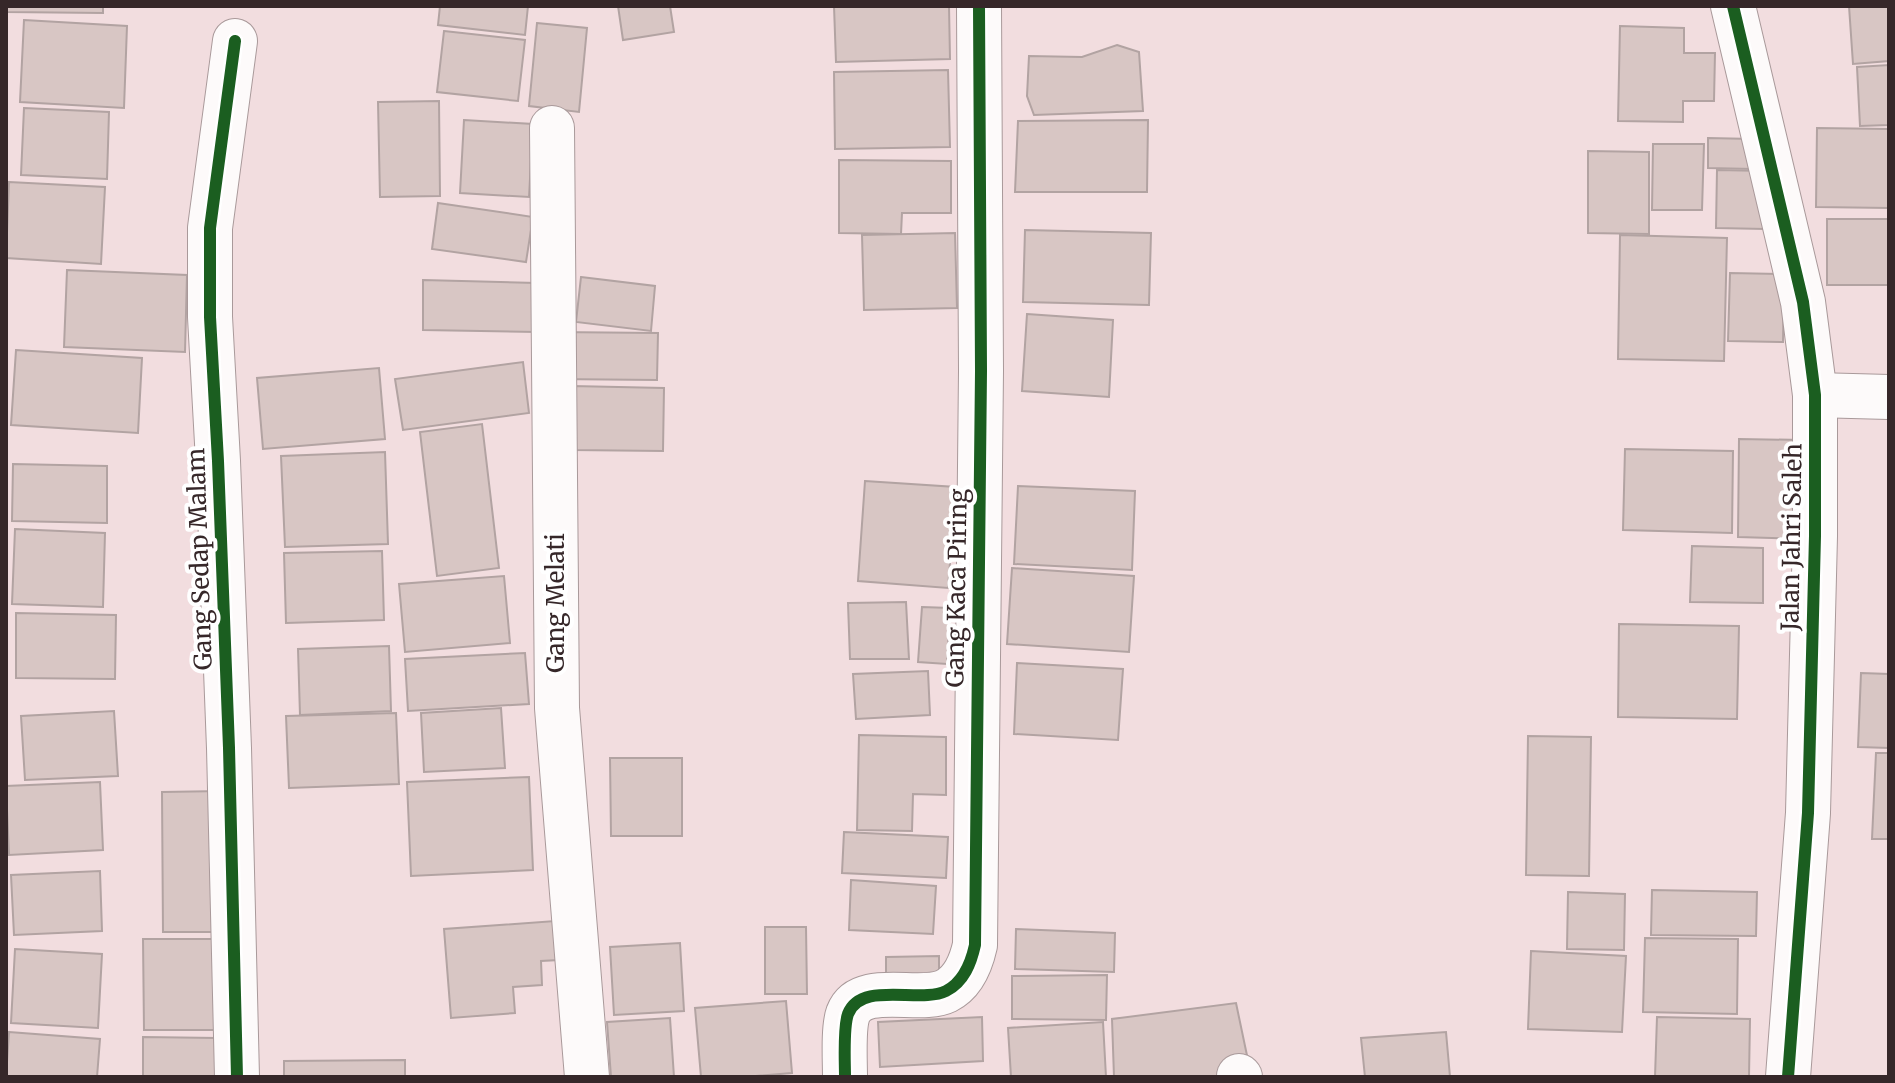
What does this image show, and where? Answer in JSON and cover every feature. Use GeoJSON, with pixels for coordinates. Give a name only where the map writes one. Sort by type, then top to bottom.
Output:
{"type":"FeatureCollection","features":[{"type":"Feature","properties":{"kind":"street","name":"Gang Kaca Piring"},"geometry":{"type":"LineString","coordinates":[[845,1077],[849,1010],[858,1002],[875,995],[939,994],[946,991],[956,985],[968,969],[975,945],[981,371],[979,6]]}},
{"type":"Feature","properties":{"kind":"street","name":"Jalan Jahri Saleh"},"geometry":{"type":"LineString","coordinates":[[1733,6],[1803,302],[1815,395],[1808,813],[1788,1077]]}},
{"type":"Feature","properties":{"kind":"street","name":"Gang Sedap Malam"},"geometry":{"type":"LineString","coordinates":[[235,41],[210,228],[210,317],[229,748],[237,1077]]}},
{"type":"Feature","properties":{"kind":"street","name":"Gang Melati"},"geometry":{"type":"LineString","coordinates":[[552,128],[557,708],[587,1077]]}},
{"type":"Feature","properties":{"kind":"street"},"geometry":{"type":"LineString","coordinates":[[1815,395],[1889,397]]}},
{"type":"Feature","properties":{"kind":"building"},"geometry":{"type":"Polygon","coordinates":[[[6,6],[103,6],[103,13],[6,12],[6,6]]]}},
{"type":"Feature","properties":{"kind":"building"},"geometry":{"type":"Polygon","coordinates":[[[440,6],[528,6],[525,35],[438,25],[440,6]]]}},
{"type":"Feature","properties":{"kind":"building"},"geometry":{"type":"Polygon","coordinates":[[[618,6],[670,6],[674,32],[623,40],[618,6]]]}},
{"type":"Feature","properties":{"kind":"building"},"geometry":{"type":"Polygon","coordinates":[[[834,6],[949,6],[950,59],[836,62],[834,6]]]}},
{"type":"Feature","properties":{"kind":"building"},"geometry":{"type":"Polygon","coordinates":[[[1849,6],[1889,6],[1889,61],[1853,64],[1849,6]]]}},
{"type":"Feature","properties":{"kind":"building"},"geometry":{"type":"Polygon","coordinates":[[[24,20],[127,26],[124,108],[20,102],[24,20]]]}},
{"type":"Feature","properties":{"kind":"building"},"geometry":{"type":"Polygon","coordinates":[[[537,23],[587,28],[579,112],[529,106],[537,23]]]}},
{"type":"Feature","properties":{"kind":"building"},"geometry":{"type":"Polygon","coordinates":[[[1620,26],[1684,28],[1684,53],[1715,53],[1714,101],[1683,101],[1683,122],[1618,121],[1620,26]]]}},
{"type":"Feature","properties":{"kind":"building"},"geometry":{"type":"Polygon","coordinates":[[[444,31],[525,40],[518,101],[437,92],[444,31]]]}},
{"type":"Feature","properties":{"kind":"building"},"geometry":{"type":"Polygon","coordinates":[[[1117,45],[1139,52],[1143,111],[1034,115],[1027,96],[1029,56],[1082,57],[1117,45]]]}},
{"type":"Feature","properties":{"kind":"building"},"geometry":{"type":"Polygon","coordinates":[[[1889,65],[1889,125],[1860,126],[1857,67],[1889,65]]]}},
{"type":"Feature","properties":{"kind":"building"},"geometry":{"type":"Polygon","coordinates":[[[948,70],[950,147],[835,149],[834,72],[948,70]]]}},
{"type":"Feature","properties":{"kind":"building"},"geometry":{"type":"Polygon","coordinates":[[[439,101],[440,196],[380,197],[378,102],[439,101]]]}},
{"type":"Feature","properties":{"kind":"building"},"geometry":{"type":"Polygon","coordinates":[[[24,108],[109,112],[107,179],[21,175],[24,108]]]}},
{"type":"Feature","properties":{"kind":"building"},"geometry":{"type":"Polygon","coordinates":[[[464,120],[533,124],[529,197],[460,193],[464,120]]]}},
{"type":"Feature","properties":{"kind":"building"},"geometry":{"type":"Polygon","coordinates":[[[1148,120],[1147,192],[1015,192],[1018,121],[1148,120]]]}},
{"type":"Feature","properties":{"kind":"building"},"geometry":{"type":"Polygon","coordinates":[[[1817,128],[1889,129],[1889,208],[1816,207],[1817,128]]]}},
{"type":"Feature","properties":{"kind":"building"},"geometry":{"type":"Polygon","coordinates":[[[1708,138],[1753,139],[1753,169],[1708,168],[1708,138]]]}},
{"type":"Feature","properties":{"kind":"building"},"geometry":{"type":"Polygon","coordinates":[[[1653,144],[1704,144],[1702,210],[1652,210],[1653,144]]]}},
{"type":"Feature","properties":{"kind":"building"},"geometry":{"type":"Polygon","coordinates":[[[1588,151],[1649,152],[1649,234],[1588,233],[1588,151]]]}},
{"type":"Feature","properties":{"kind":"building"},"geometry":{"type":"Polygon","coordinates":[[[839,160],[951,161],[951,213],[902,213],[901,234],[839,233],[839,160]]]}},
{"type":"Feature","properties":{"kind":"building"},"geometry":{"type":"Polygon","coordinates":[[[1717,170],[1766,171],[1765,229],[1716,228],[1717,170]]]}},
{"type":"Feature","properties":{"kind":"building"},"geometry":{"type":"Polygon","coordinates":[[[9,182],[105,187],[101,264],[6,258],[9,182]]]}},
{"type":"Feature","properties":{"kind":"building"},"geometry":{"type":"Polygon","coordinates":[[[438,203],[533,217],[526,262],[432,249],[438,203]]]}},
{"type":"Feature","properties":{"kind":"building"},"geometry":{"type":"Polygon","coordinates":[[[1827,219],[1889,219],[1889,285],[1827,285],[1827,219]]]}},
{"type":"Feature","properties":{"kind":"building"},"geometry":{"type":"Polygon","coordinates":[[[1025,230],[1151,233],[1149,305],[1023,302],[1025,230]]]}},
{"type":"Feature","properties":{"kind":"building"},"geometry":{"type":"Polygon","coordinates":[[[955,233],[957,308],[864,310],[862,235],[955,233]]]}},
{"type":"Feature","properties":{"kind":"building"},"geometry":{"type":"Polygon","coordinates":[[[1620,235],[1727,238],[1724,361],[1618,359],[1620,235]]]}},
{"type":"Feature","properties":{"kind":"building"},"geometry":{"type":"Polygon","coordinates":[[[67,270],[187,275],[185,352],[64,347],[67,270]]]}},
{"type":"Feature","properties":{"kind":"building"},"geometry":{"type":"Polygon","coordinates":[[[1730,273],[1784,274],[1783,342],[1728,341],[1730,273]]]}},
{"type":"Feature","properties":{"kind":"building"},"geometry":{"type":"Polygon","coordinates":[[[581,277],[655,286],[651,331],[576,322],[581,277]]]}},
{"type":"Feature","properties":{"kind":"building"},"geometry":{"type":"Polygon","coordinates":[[[423,280],[536,283],[536,332],[423,330],[423,280]]]}},
{"type":"Feature","properties":{"kind":"building"},"geometry":{"type":"Polygon","coordinates":[[[1027,314],[1113,320],[1109,397],[1022,391],[1027,314]]]}},
{"type":"Feature","properties":{"kind":"building"},"geometry":{"type":"Polygon","coordinates":[[[554,332],[658,333],[657,380],[554,379],[554,332]]]}},
{"type":"Feature","properties":{"kind":"building"},"geometry":{"type":"Polygon","coordinates":[[[16,350],[142,358],[138,433],[11,425],[16,350]]]}},
{"type":"Feature","properties":{"kind":"building"},"geometry":{"type":"Polygon","coordinates":[[[523,362],[529,413],[403,430],[395,379],[523,362]]]}},
{"type":"Feature","properties":{"kind":"building"},"geometry":{"type":"Polygon","coordinates":[[[379,368],[385,439],[263,449],[257,378],[379,368]]]}},
{"type":"Feature","properties":{"kind":"building"},"geometry":{"type":"Polygon","coordinates":[[[572,386],[664,388],[663,451],[572,450],[572,386]]]}},
{"type":"Feature","properties":{"kind":"building"},"geometry":{"type":"Polygon","coordinates":[[[482,424],[499,568],[437,576],[420,432],[482,424]]]}},
{"type":"Feature","properties":{"kind":"building"},"geometry":{"type":"Polygon","coordinates":[[[1739,439],[1802,440],[1801,539],[1738,537],[1739,439]]]}},
{"type":"Feature","properties":{"kind":"building"},"geometry":{"type":"Polygon","coordinates":[[[1625,449],[1733,451],[1732,533],[1623,530],[1625,449]]]}},
{"type":"Feature","properties":{"kind":"building"},"geometry":{"type":"Polygon","coordinates":[[[385,452],[388,544],[285,547],[281,456],[385,452]]]}},
{"type":"Feature","properties":{"kind":"building"},"geometry":{"type":"Polygon","coordinates":[[[13,464],[107,466],[107,523],[12,521],[13,464]]]}},
{"type":"Feature","properties":{"kind":"building"},"geometry":{"type":"Polygon","coordinates":[[[865,481],[956,487],[948,588],[858,581],[865,481]]]}},
{"type":"Feature","properties":{"kind":"building"},"geometry":{"type":"Polygon","coordinates":[[[1018,486],[1135,491],[1132,570],[1014,564],[1018,486]]]}},
{"type":"Feature","properties":{"kind":"building"},"geometry":{"type":"Polygon","coordinates":[[[15,529],[105,533],[103,607],[12,604],[15,529]]]}},
{"type":"Feature","properties":{"kind":"building"},"geometry":{"type":"Polygon","coordinates":[[[1692,546],[1763,548],[1763,603],[1690,602],[1692,546]]]}},
{"type":"Feature","properties":{"kind":"building"},"geometry":{"type":"Polygon","coordinates":[[[382,551],[384,620],[286,623],[284,553],[382,551]]]}},
{"type":"Feature","properties":{"kind":"building"},"geometry":{"type":"Polygon","coordinates":[[[1012,568],[1134,576],[1129,652],[1007,644],[1012,568]]]}},
{"type":"Feature","properties":{"kind":"building"},"geometry":{"type":"Polygon","coordinates":[[[504,576],[510,643],[405,652],[399,584],[504,576]]]}},
{"type":"Feature","properties":{"kind":"building"},"geometry":{"type":"Polygon","coordinates":[[[906,602],[909,659],[850,659],[848,603],[906,602]]]}},
{"type":"Feature","properties":{"kind":"building"},"geometry":{"type":"Polygon","coordinates":[[[922,607],[950,608],[947,664],[918,662],[922,607]]]}},
{"type":"Feature","properties":{"kind":"building"},"geometry":{"type":"Polygon","coordinates":[[[16,613],[116,615],[115,679],[16,678],[16,613]]]}},
{"type":"Feature","properties":{"kind":"building"},"geometry":{"type":"Polygon","coordinates":[[[1619,624],[1739,626],[1737,719],[1618,717],[1619,624]]]}},
{"type":"Feature","properties":{"kind":"building"},"geometry":{"type":"Polygon","coordinates":[[[389,646],[391,711],[300,715],[298,649],[389,646]]]}},
{"type":"Feature","properties":{"kind":"building"},"geometry":{"type":"Polygon","coordinates":[[[525,653],[529,704],[408,711],[405,659],[525,653]]]}},
{"type":"Feature","properties":{"kind":"building"},"geometry":{"type":"Polygon","coordinates":[[[1017,663],[1123,669],[1118,740],[1014,734],[1017,663]]]}},
{"type":"Feature","properties":{"kind":"building"},"geometry":{"type":"Polygon","coordinates":[[[928,671],[930,715],[856,719],[853,674],[928,671]]]}},
{"type":"Feature","properties":{"kind":"building"},"geometry":{"type":"Polygon","coordinates":[[[1861,673],[1889,674],[1889,748],[1858,747],[1861,673]]]}},
{"type":"Feature","properties":{"kind":"building"},"geometry":{"type":"Polygon","coordinates":[[[501,708],[505,768],[424,772],[421,713],[501,708]]]}},
{"type":"Feature","properties":{"kind":"building"},"geometry":{"type":"Polygon","coordinates":[[[114,711],[118,776],[25,780],[21,716],[114,711]]]}},
{"type":"Feature","properties":{"kind":"building"},"geometry":{"type":"Polygon","coordinates":[[[396,713],[399,784],[289,788],[286,716],[396,713]]]}},
{"type":"Feature","properties":{"kind":"building"},"geometry":{"type":"Polygon","coordinates":[[[859,735],[946,737],[946,795],[913,794],[912,831],[857,830],[859,735]]]}},
{"type":"Feature","properties":{"kind":"building"},"geometry":{"type":"Polygon","coordinates":[[[1528,736],[1591,737],[1589,876],[1526,875],[1528,736]]]}},
{"type":"Feature","properties":{"kind":"building"},"geometry":{"type":"Polygon","coordinates":[[[1876,753],[1889,753],[1889,839],[1872,839],[1876,753]]]}},
{"type":"Feature","properties":{"kind":"building"},"geometry":{"type":"Polygon","coordinates":[[[610,758],[682,758],[682,836],[611,836],[610,758]]]}},
{"type":"Feature","properties":{"kind":"building"},"geometry":{"type":"Polygon","coordinates":[[[529,777],[533,870],[411,876],[407,782],[529,777]]]}},
{"type":"Feature","properties":{"kind":"building"},"geometry":{"type":"Polygon","coordinates":[[[100,782],[103,850],[9,855],[6,786],[100,782]]]}},
{"type":"Feature","properties":{"kind":"building"},"geometry":{"type":"Polygon","coordinates":[[[222,791],[224,932],[163,932],[162,792],[222,791]]]}},
{"type":"Feature","properties":{"kind":"building"},"geometry":{"type":"Polygon","coordinates":[[[844,832],[948,837],[946,878],[842,873],[844,832]]]}},
{"type":"Feature","properties":{"kind":"building"},"geometry":{"type":"Polygon","coordinates":[[[100,871],[102,931],[14,935],[11,875],[100,871]]]}},
{"type":"Feature","properties":{"kind":"building"},"geometry":{"type":"Polygon","coordinates":[[[851,880],[936,886],[933,934],[849,930],[851,880]]]}},
{"type":"Feature","properties":{"kind":"building"},"geometry":{"type":"Polygon","coordinates":[[[1652,890],[1757,892],[1756,936],[1651,935],[1652,890]]]}},
{"type":"Feature","properties":{"kind":"building"},"geometry":{"type":"Polygon","coordinates":[[[1568,892],[1625,894],[1624,950],[1567,949],[1568,892]]]}},
{"type":"Feature","properties":{"kind":"building"},"geometry":{"type":"Polygon","coordinates":[[[555,921],[559,960],[541,961],[542,985],[513,987],[515,1013],[451,1018],[444,929],[555,921]]]}},
{"type":"Feature","properties":{"kind":"building"},"geometry":{"type":"Polygon","coordinates":[[[765,927],[806,927],[807,994],[765,994],[765,927]]]}},
{"type":"Feature","properties":{"kind":"building"},"geometry":{"type":"Polygon","coordinates":[[[1016,929],[1115,933],[1114,972],[1015,969],[1016,929]]]}},
{"type":"Feature","properties":{"kind":"building"},"geometry":{"type":"Polygon","coordinates":[[[1645,938],[1738,939],[1737,1014],[1643,1012],[1645,938]]]}},
{"type":"Feature","properties":{"kind":"building"},"geometry":{"type":"Polygon","coordinates":[[[143,939],[223,939],[224,1030],[144,1030],[143,939]]]}},
{"type":"Feature","properties":{"kind":"building"},"geometry":{"type":"Polygon","coordinates":[[[680,943],[684,1011],[614,1015],[610,947],[680,943]]]}},
{"type":"Feature","properties":{"kind":"building"},"geometry":{"type":"Polygon","coordinates":[[[15,949],[102,954],[98,1028],[11,1023],[15,949]]]}},
{"type":"Feature","properties":{"kind":"building"},"geometry":{"type":"Polygon","coordinates":[[[1531,951],[1626,956],[1622,1032],[1528,1029],[1531,951]]]}},
{"type":"Feature","properties":{"kind":"building"},"geometry":{"type":"Polygon","coordinates":[[[939,956],[939,990],[886,990],[886,957],[939,956]]]}},
{"type":"Feature","properties":{"kind":"building"},"geometry":{"type":"Polygon","coordinates":[[[1107,975],[1106,1020],[1012,1019],[1012,976],[1107,975]]]}},
{"type":"Feature","properties":{"kind":"building"},"geometry":{"type":"Polygon","coordinates":[[[786,1001],[792,1073],[701,1077],[695,1008],[786,1001]]]}},
{"type":"Feature","properties":{"kind":"building"},"geometry":{"type":"Polygon","coordinates":[[[1236,1003],[1249,1065],[1224,1077],[1114,1077],[1112,1019],[1236,1003]]]}},
{"type":"Feature","properties":{"kind":"building"},"geometry":{"type":"Polygon","coordinates":[[[982,1017],[983,1061],[880,1067],[878,1022],[982,1017]]]}},
{"type":"Feature","properties":{"kind":"building"},"geometry":{"type":"Polygon","coordinates":[[[1657,1017],[1750,1019],[1749,1077],[1655,1077],[1657,1017]]]}},
{"type":"Feature","properties":{"kind":"building"},"geometry":{"type":"Polygon","coordinates":[[[670,1018],[674,1077],[611,1077],[607,1022],[670,1018]]]}},
{"type":"Feature","properties":{"kind":"building"},"geometry":{"type":"Polygon","coordinates":[[[1103,1022],[1106,1077],[1011,1077],[1008,1028],[1103,1022]]]}},
{"type":"Feature","properties":{"kind":"building"},"geometry":{"type":"Polygon","coordinates":[[[9,1032],[100,1039],[97,1077],[6,1077],[9,1032]]]}},
{"type":"Feature","properties":{"kind":"building"},"geometry":{"type":"Polygon","coordinates":[[[1446,1032],[1450,1077],[1365,1077],[1361,1038],[1446,1032]]]}},
{"type":"Feature","properties":{"kind":"building"},"geometry":{"type":"Polygon","coordinates":[[[143,1037],[217,1038],[216,1077],[143,1077],[143,1037]]]}},
{"type":"Feature","properties":{"kind":"building"},"geometry":{"type":"Polygon","coordinates":[[[405,1060],[405,1077],[284,1077],[284,1061],[405,1060]]]}},
{"type":"Feature","properties":{"kind":"cycle path"},"geometry":{"type":"LineString","coordinates":[[845,1077],[845,1028],[848,1014],[855,1004],[878,995],[922,995],[946,991],[958,983],[966,971],[975,945],[981,371],[979,6]]}},
{"type":"Feature","properties":{"kind":"cycle path"},"geometry":{"type":"LineString","coordinates":[[1733,6],[1803,302],[1815,395],[1808,813],[1788,1077]]}},
{"type":"Feature","properties":{"kind":"cycle path"},"geometry":{"type":"LineString","coordinates":[[235,41],[210,228],[210,317],[229,748],[237,1077]]}}]}
